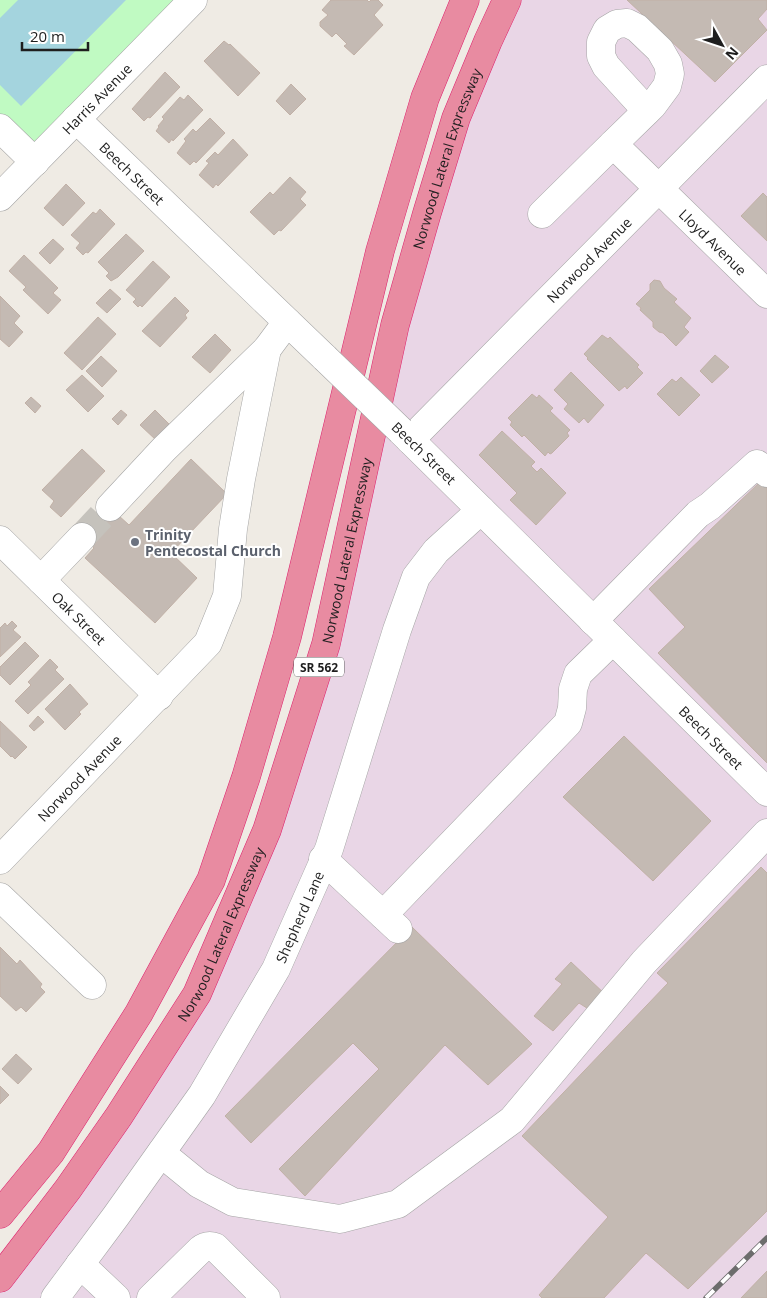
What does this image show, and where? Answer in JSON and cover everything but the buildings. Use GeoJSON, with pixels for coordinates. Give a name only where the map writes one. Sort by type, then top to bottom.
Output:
{"type":"FeatureCollection","features":[{"type":"Feature","properties":{"kind":"highway","name":"SR 562"},"geometry":{"type":"LineString","coordinates":[[0,1214],[51,1152],[139,1013],[211,880],[246,777],[287,637],[380,250],[425,98],[465,0]]}},
{"type":"Feature","properties":{"kind":"highway","name":"Norwood Lateral Expressway"},"geometry":{"type":"LineString","coordinates":[[0,1278],[68,1189],[120,1116],[197,994],[266,830],[326,644],[395,324],[456,118],[507,0]]}},
{"type":"Feature","properties":{"kind":"street","name":"Harris Avenue"},"geometry":{"type":"LineString","coordinates":[[0,197],[193,0]]}},
{"type":"Feature","properties":{"kind":"street","name":"Norwood Avenue"},"geometry":{"type":"LineString","coordinates":[[406,436],[658,190],[767,79]]}},
{"type":"Feature","properties":{"kind":"street"},"geometry":{"type":"LineString","coordinates":[[542,214],[647,111]]}},
{"type":"Feature","properties":{"kind":"street","name":"Beech Street"},"geometry":{"type":"LineString","coordinates":[[76,119],[406,436],[767,792]]}},
{"type":"Feature","properties":{"kind":"street"},"geometry":{"type":"LineString","coordinates":[[0,128],[35,162]]}},
{"type":"Feature","properties":{"kind":"street","name":"Lloyd Avenue"},"geometry":{"type":"LineString","coordinates":[[613,144],[658,190],[767,294]]}},
{"type":"Feature","properties":{"kind":"street"},"geometry":{"type":"LineString","coordinates":[[110,507],[164,449],[267,349],[287,322]]}},
{"type":"Feature","properties":{"kind":"street","name":"Norwood Avenue"},"geometry":{"type":"LineString","coordinates":[[0,860],[208,643],[226,596],[233,529],[241,480],[267,349]]}},
{"type":"Feature","properties":{"kind":"street"},"geometry":{"type":"LineString","coordinates":[[593,621],[698,514],[710,506],[757,464],[767,474]]}},
{"type":"Feature","properties":{"kind":"street","name":"Shepherd Lane"},"geometry":{"type":"LineString","coordinates":[[55,1298],[202,1095],[276,969],[329,849],[397,630],[416,577],[436,551],[481,510]]}},
{"type":"Feature","properties":{"kind":"street"},"geometry":{"type":"LineString","coordinates":[[41,580],[82,537]]}},
{"type":"Feature","properties":{"kind":"street","name":"Oak Street"},"geometry":{"type":"LineString","coordinates":[[0,540],[159,696]]}},
{"type":"Feature","properties":{"kind":"street"},"geometry":{"type":"LineString","coordinates":[[323,859],[390,922],[568,723],[572,708],[573,690],[578,674],[613,640]]}},
{"type":"Feature","properties":{"kind":"street"},"geometry":{"type":"LineString","coordinates":[[161,1153],[198,1184],[233,1202],[340,1218],[398,1204],[512,1120],[644,962],[767,833]]}},
{"type":"Feature","properties":{"kind":"street"},"geometry":{"type":"LineString","coordinates":[[0,897],[92,985]]}},
{"type":"Feature","properties":{"kind":"street"},"geometry":{"type":"LineString","coordinates":[[151,1298],[204,1246],[210,1245],[215,1247],[266,1298]]}},
{"type":"Feature","properties":{"kind":"street"},"geometry":{"type":"LineString","coordinates":[[80,1264],[116,1298]]}},
{"type":"Feature","properties":{"kind":"shaded area"},"geometry":{"type":"Polygon","coordinates":[[[507,0],[767,0],[767,1298],[0,1298],[0,1278],[119,1116],[267,830],[395,325],[507,0]]]}},
{"type":"Feature","properties":{"kind":"green space"},"geometry":{"type":"Polygon","coordinates":[[[0,0],[193,0],[35,162],[0,128],[0,0]]]}},
{"type":"Feature","properties":{"kind":"water"},"geometry":{"type":"Polygon","coordinates":[[[18,0],[126,0],[21,106],[0,85],[0,18],[18,0]]]}},
{"type":"Feature","properties":{"kind":"tunnel"},"geometry":{"type":"LineString","coordinates":[[82,537],[110,507]]}},
{"type":"Feature","properties":{"kind":"railway"},"geometry":{"type":"LineString","coordinates":[[706,1298],[767,1238]]}},
{"type":"Feature","properties":{"kind":"place","name":"Trinity Pentecostal Church"},"geometry":{"type":"Point","coordinates":[135,542]}}]}
